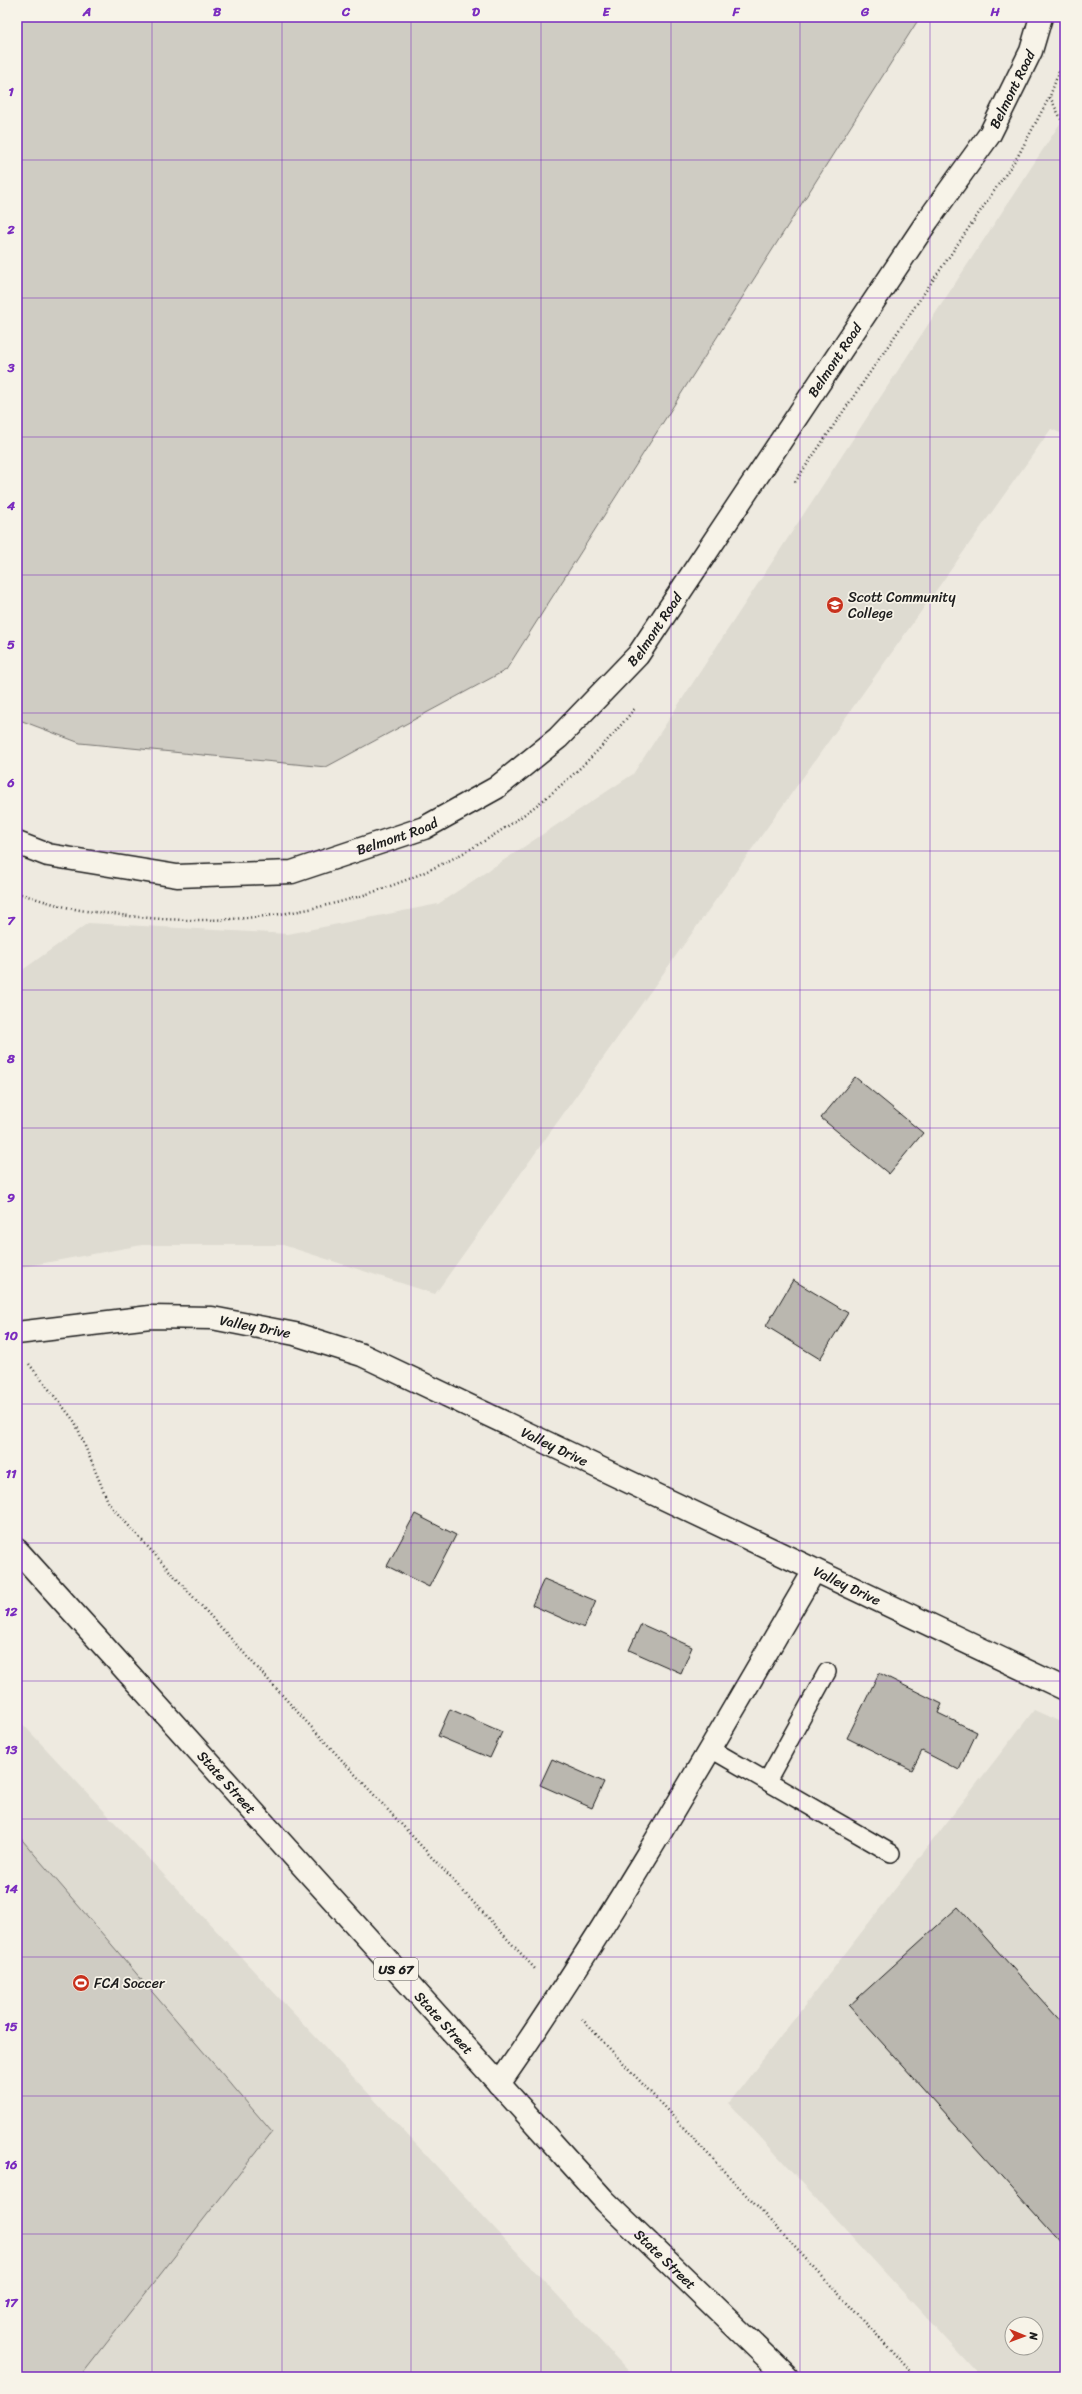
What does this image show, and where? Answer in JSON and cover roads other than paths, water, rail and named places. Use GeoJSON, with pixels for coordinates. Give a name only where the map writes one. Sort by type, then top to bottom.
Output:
{"type":"FeatureCollection","features":[{"type":"Feature","properties":{"kind":"street","name":"Belmont Road"},"geometry":{"type":"LineString","coordinates":[[17,843],[48,855],[177,876],[292,872],[424,828],[496,788],[558,738],[638,655],[928,220],[990,134],[1031,51],[1041,17]]}},
{"type":"Feature","properties":{"kind":"street","name":"Valley Drive"},"geometry":{"type":"LineString","coordinates":[[17,1333],[150,1318],[212,1318],[295,1334],[362,1355],[814,1571],[1065,1688]]}},
{"type":"Feature","properties":{"kind":"street","name":"State Street"},"geometry":{"type":"LineString","coordinates":[[17,1550],[605,2201],[787,2377]]}},
{"type":"Feature","properties":{"kind":"street"},"geometry":{"type":"LineString","coordinates":[[499,2084],[561,1996],[711,1749],[814,1571]]}},
{"type":"Feature","properties":{"kind":"lane"},"geometry":{"type":"LineString","coordinates":[[767,1781],[827,1672]]}},
{"type":"Feature","properties":{"kind":"lane"},"geometry":{"type":"LineString","coordinates":[[711,1749],[891,1853]]}},
{"type":"Feature","properties":{"kind":"place","name":"Scott Community College"},"geometry":{"type":"Point","coordinates":[835,605]}},
{"type":"Feature","properties":{"kind":"place","name":"FCA Soccer"},"geometry":{"type":"Point","coordinates":[81,1983]}}]}
